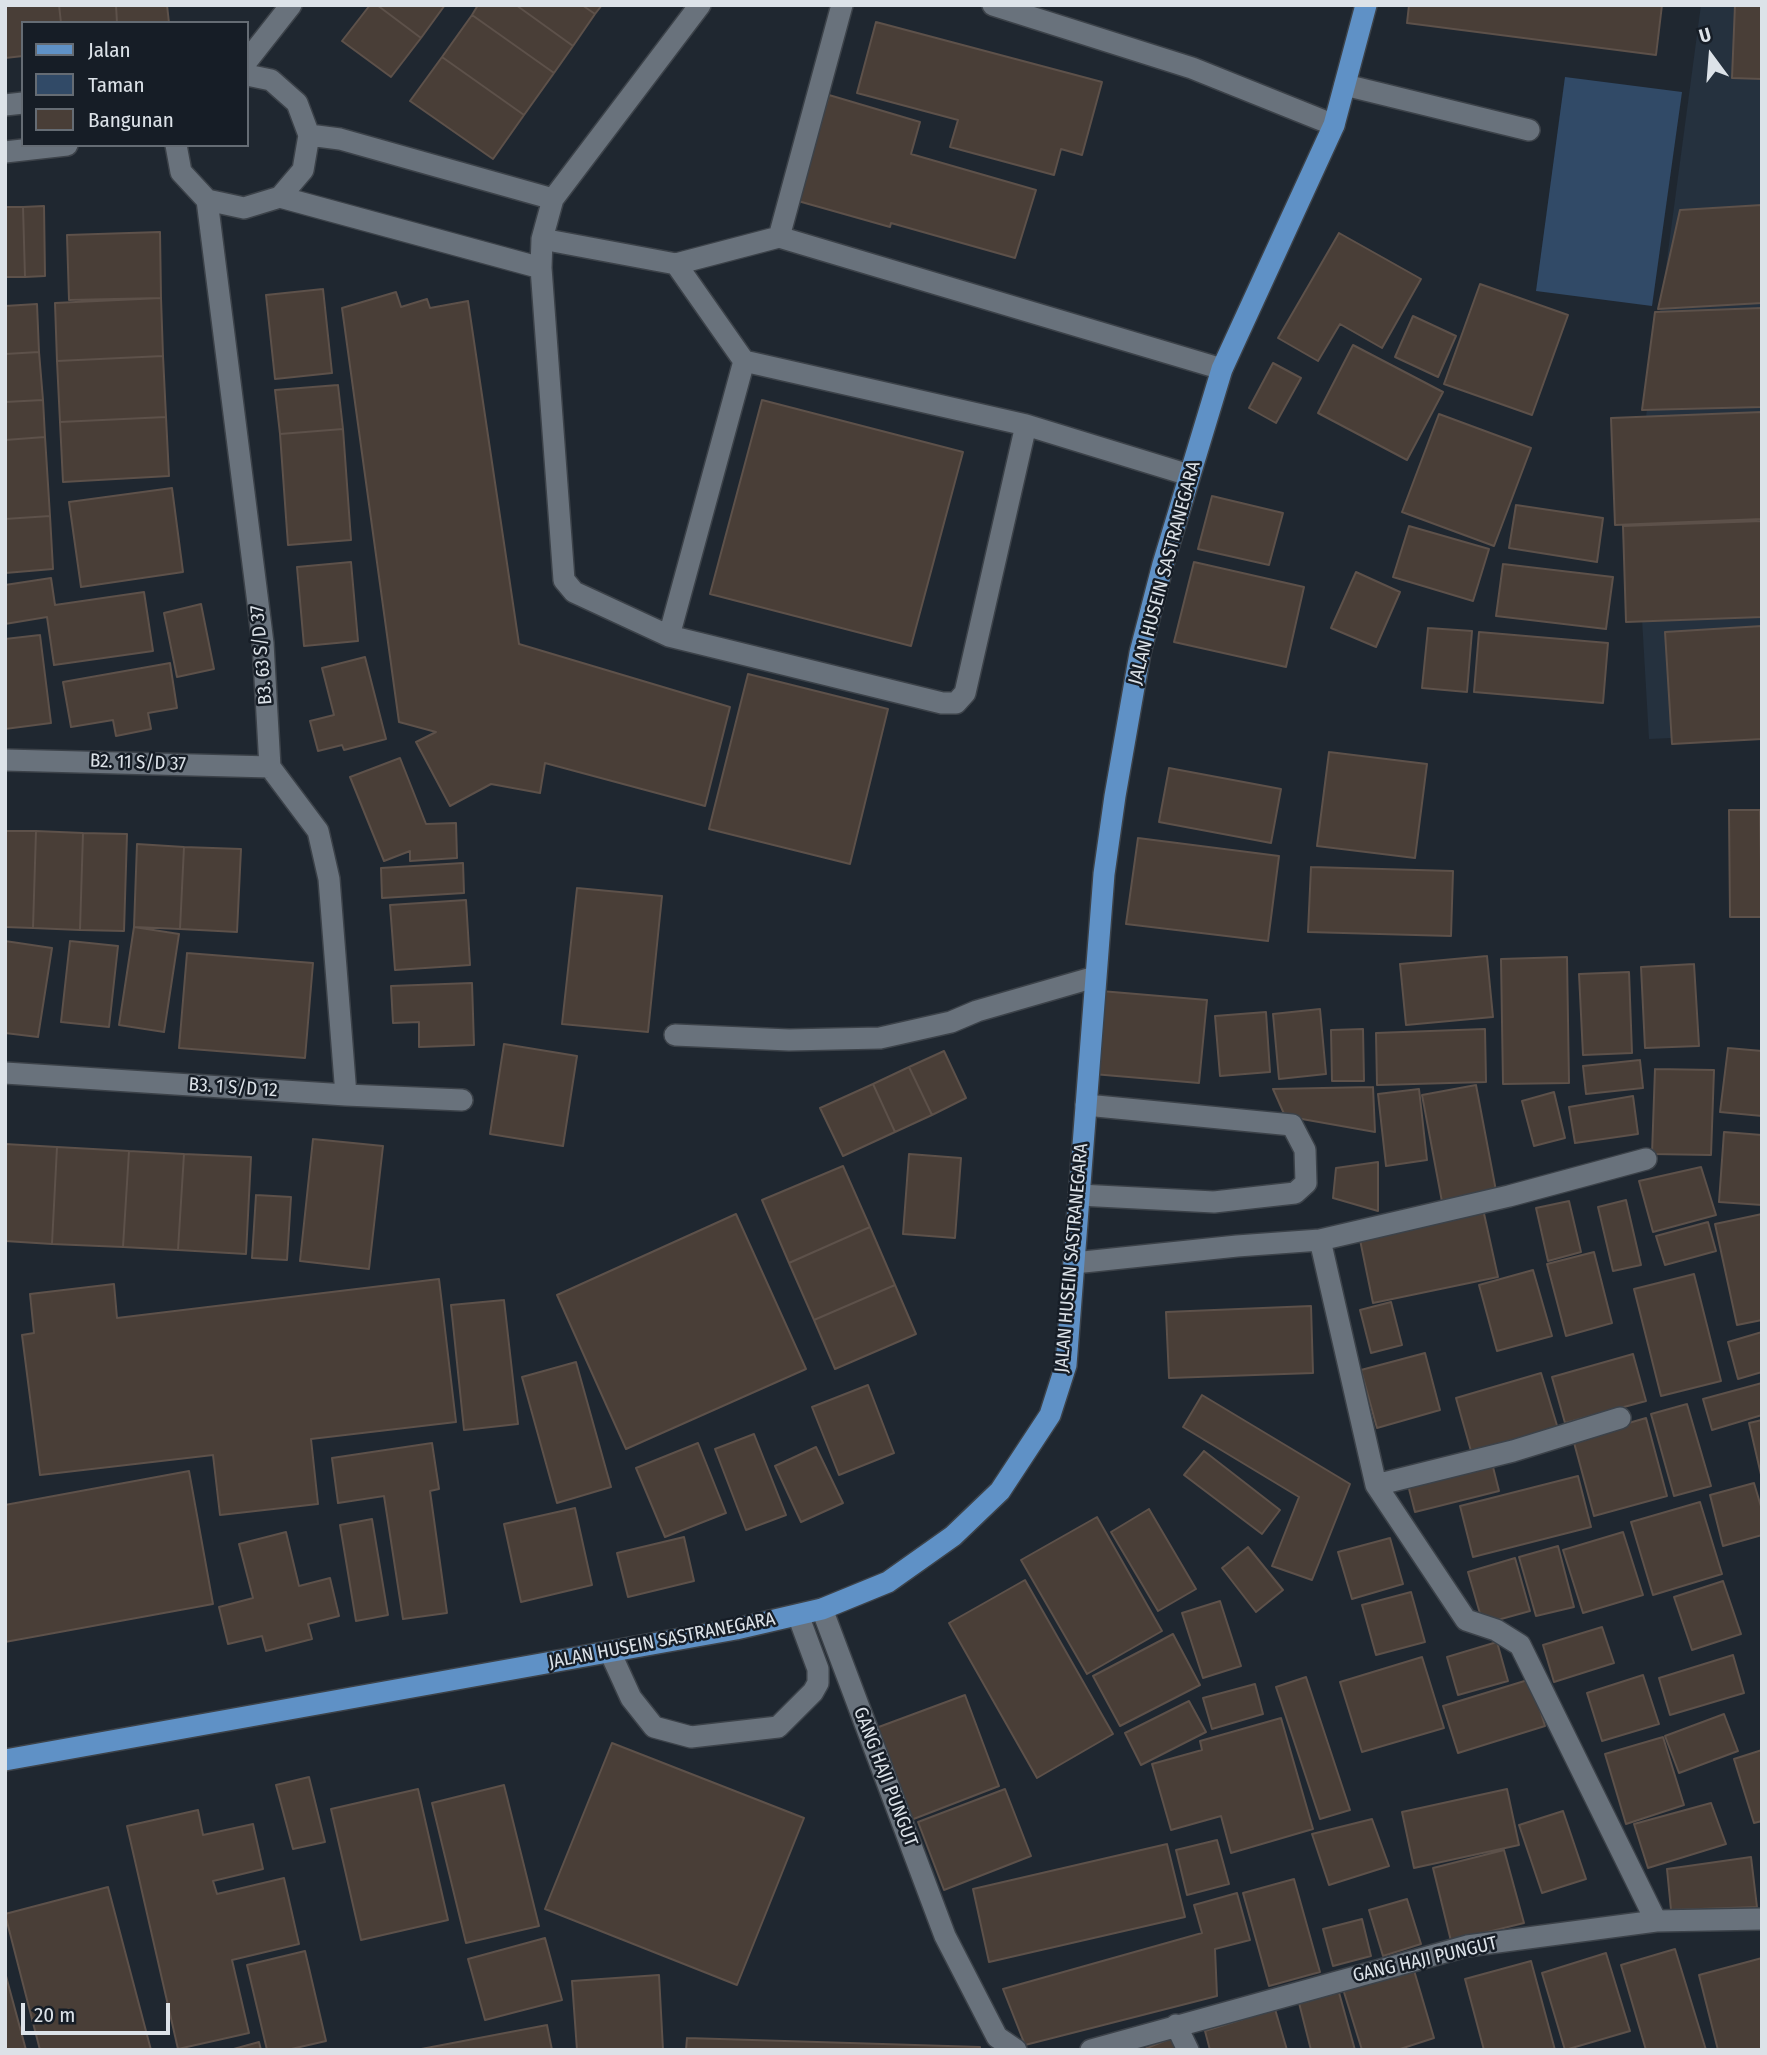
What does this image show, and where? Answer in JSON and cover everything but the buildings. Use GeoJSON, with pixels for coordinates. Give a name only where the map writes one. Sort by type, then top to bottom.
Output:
{"type":"FeatureCollection","features":[{"type":"Feature","properties":{"kind":"main road","name":"JALAN HUSEIN SASTRANEGARA"},"geometry":{"type":"LineString","coordinates":[[5,1760],[736,1629],[822,1609],[888,1582],[953,1536],[1000,1491],[1050,1415],[1066,1365],[1104,874],[1140,653],[1189,475],[1222,369],[1334,125],[1366,5]]}},
{"type":"Feature","properties":{"kind":"street"},"geometry":{"type":"LineString","coordinates":[[248,60],[291,5]]}},
{"type":"Feature","properties":{"kind":"street"},"geometry":{"type":"LineString","coordinates":[[700,5],[553,199],[542,239],[541,268],[564,580],[574,592],[669,636],[942,703],[956,703],[965,693],[1026,425]]}},
{"type":"Feature","properties":{"kind":"street"},"geometry":{"type":"LineString","coordinates":[[779,237],[842,5]]}},
{"type":"Feature","properties":{"kind":"street"},"geometry":{"type":"LineString","coordinates":[[993,5],[1192,68],[1334,125]]}},
{"type":"Feature","properties":{"kind":"street"},"geometry":{"type":"LineString","coordinates":[[176,147],[181,172],[207,200],[244,208],[279,197],[303,170],[309,135],[297,103],[271,80],[248,75]]}},
{"type":"Feature","properties":{"kind":"street"},"geometry":{"type":"LineString","coordinates":[[1345,85],[1529,130]]}},
{"type":"Feature","properties":{"kind":"street"},"geometry":{"type":"LineString","coordinates":[[309,135],[340,139],[553,199]]}},
{"type":"Feature","properties":{"kind":"street"},"geometry":{"type":"LineString","coordinates":[[5,152],[49,147]]}},
{"type":"Feature","properties":{"kind":"street"},"geometry":{"type":"LineString","coordinates":[[279,197],[541,268]]}},
{"type":"Feature","properties":{"kind":"street","name":"B3. 63 S/D 37"},"geometry":{"type":"LineString","coordinates":[[207,200],[263,643],[270,767]]}},
{"type":"Feature","properties":{"kind":"street"},"geometry":{"type":"LineString","coordinates":[[542,239],[676,264],[779,237],[1222,369]]}},
{"type":"Feature","properties":{"kind":"street"},"geometry":{"type":"LineString","coordinates":[[676,264],[744,361],[1026,425],[1189,475]]}},
{"type":"Feature","properties":{"kind":"street"},"geometry":{"type":"LineString","coordinates":[[669,636],[744,361]]}},
{"type":"Feature","properties":{"kind":"street","name":"B2. 11 S/D 37"},"geometry":{"type":"LineString","coordinates":[[5,760],[270,767]]}},
{"type":"Feature","properties":{"kind":"street"},"geometry":{"type":"LineString","coordinates":[[270,767],[318,831],[321,843],[329,879],[346,1095]]}},
{"type":"Feature","properties":{"kind":"street"},"geometry":{"type":"LineString","coordinates":[[676,1035],[789,1040],[880,1038],[951,1022],[977,1011],[1095,977]]}},
{"type":"Feature","properties":{"kind":"street","name":"B3. 1 S/D 12"},"geometry":{"type":"LineString","coordinates":[[5,1073],[462,1100]]}},
{"type":"Feature","properties":{"kind":"street"},"geometry":{"type":"LineString","coordinates":[[1079,1195],[1214,1202],[1295,1193],[1306,1183],[1305,1150],[1292,1125],[1086,1105]]}},
{"type":"Feature","properties":{"kind":"street"},"geometry":{"type":"LineString","coordinates":[[1074,1263],[1320,1240],[1509,1196],[1646,1159]]}},
{"type":"Feature","properties":{"kind":"street"},"geometry":{"type":"LineString","coordinates":[[1320,1240],[1376,1485],[1466,1620],[1496,1630],[1520,1645],[1656,1921]]}},
{"type":"Feature","properties":{"kind":"street"},"geometry":{"type":"LineString","coordinates":[[1376,1485],[1513,1451],[1620,1418]]}},
{"type":"Feature","properties":{"kind":"street","name":"GANG HAJI PUNGUT"},"geometry":{"type":"LineString","coordinates":[[822,1609],[945,1936],[997,2037],[1016,2050]]}},
{"type":"Feature","properties":{"kind":"street"},"geometry":{"type":"LineString","coordinates":[[610,1652],[631,1698],[654,1727],[691,1737],[778,1727],[813,1692],[818,1683],[818,1669],[798,1615]]}},
{"type":"Feature","properties":{"kind":"street","name":"GANG HAJI PUNGUT"},"geometry":{"type":"LineString","coordinates":[[1091,2050],[1467,1946],[1656,1921],[1762,1919]]}},
{"type":"Feature","properties":{"kind":"street"},"geometry":{"type":"LineString","coordinates":[[1176,2025],[1188,2050]]}},
{"type":"Feature","properties":{"kind":"shaded area"},"geometry":{"type":"Polygon","coordinates":[[[1701,5],[1762,5],[1762,734],[1649,739],[1635,499],[1701,5]]]}},
{"type":"Feature","properties":{"kind":"green space"},"geometry":{"type":"Polygon","coordinates":[[[1565,77],[1682,92],[1652,306],[1536,291],[1565,77]]]}}]}
